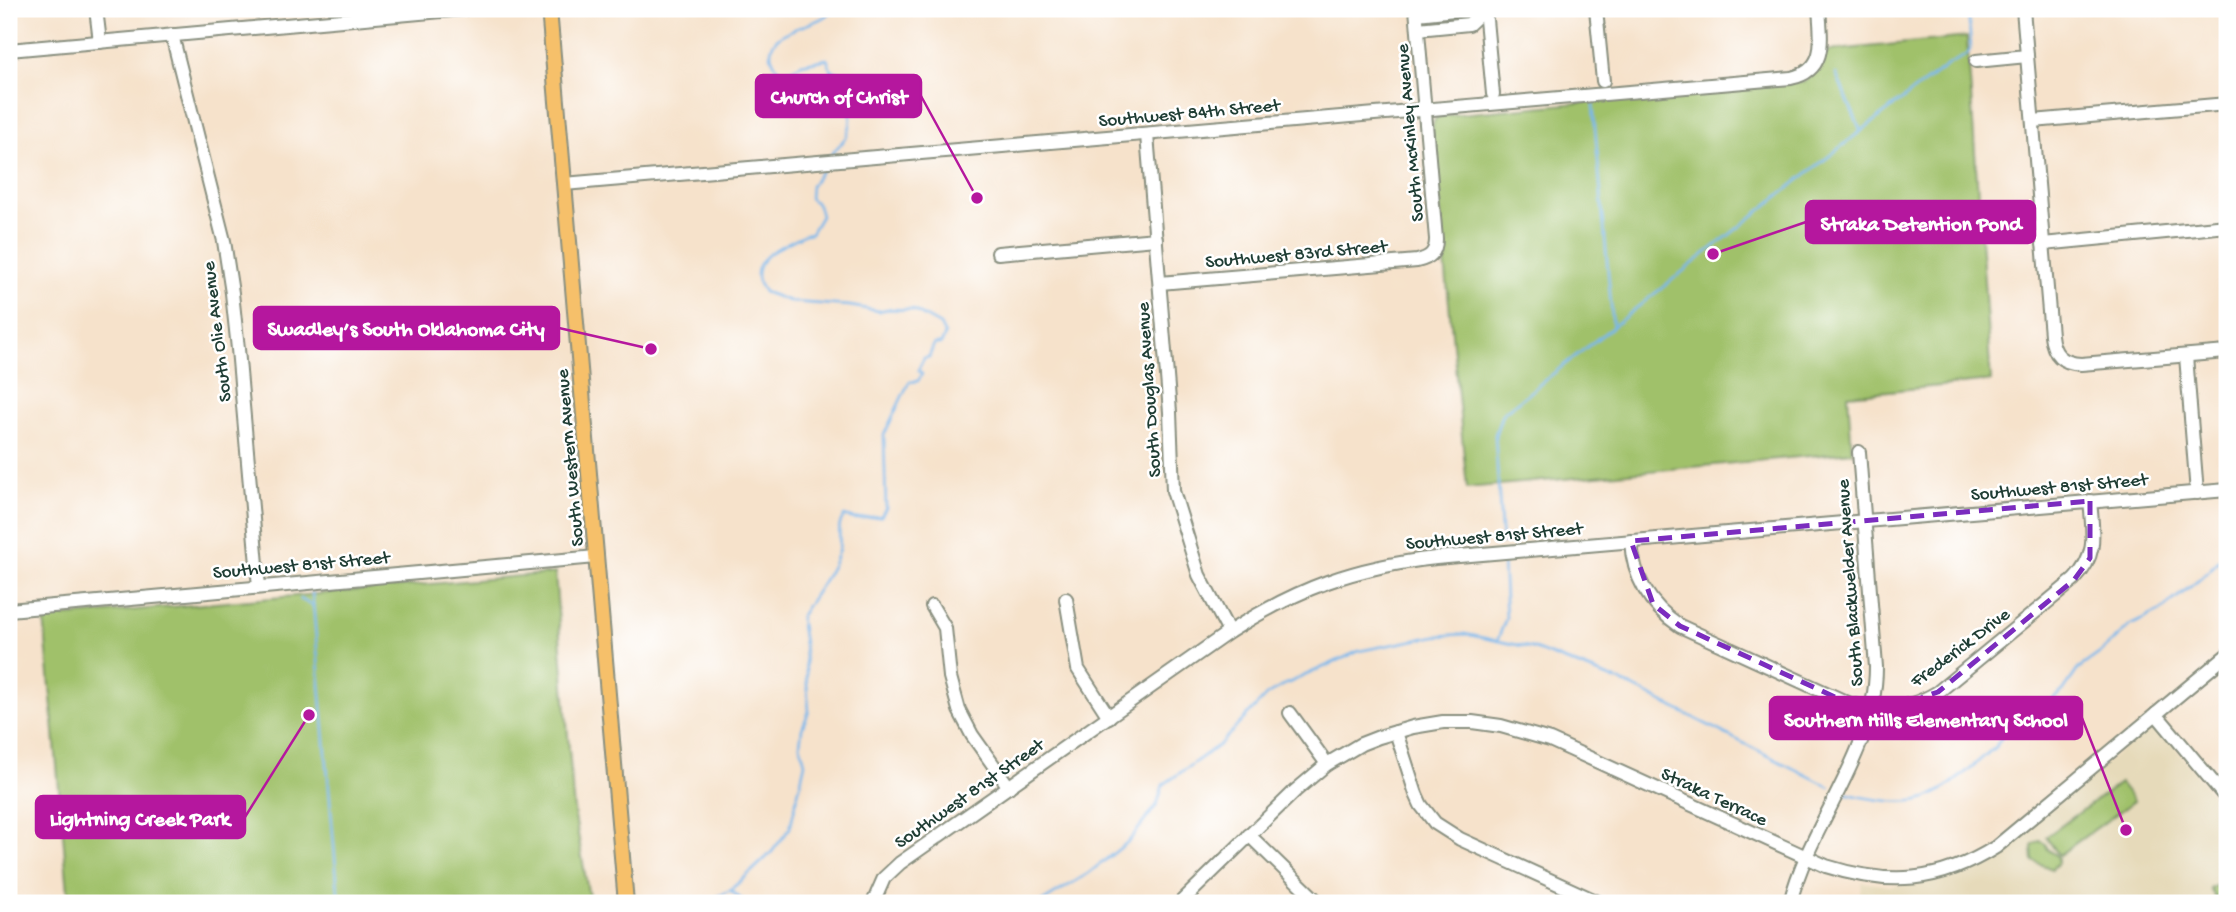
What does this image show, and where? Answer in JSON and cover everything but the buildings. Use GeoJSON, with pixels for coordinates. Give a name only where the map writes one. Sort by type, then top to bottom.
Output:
{"type":"FeatureCollection","features":[{"type":"Feature","properties":{"kind":"main road","name":"South Western Avenue"},"geometry":{"type":"LineString","coordinates":[[549,9],[626,903]]}},
{"type":"Feature","properties":{"kind":"street"},"geometry":{"type":"LineString","coordinates":[[96,9],[100,42]]}},
{"type":"Feature","properties":{"kind":"street"},"geometry":{"type":"LineString","coordinates":[[9,50],[464,9]]}},
{"type":"Feature","properties":{"kind":"street"},"geometry":{"type":"LineString","coordinates":[[1416,11],[1464,9]]}},
{"type":"Feature","properties":{"kind":"street"},"geometry":{"type":"LineString","coordinates":[[1418,29],[1469,24],[1484,9]]}},
{"type":"Feature","properties":{"kind":"street"},"geometry":{"type":"LineString","coordinates":[[1484,9],[1493,94]]}},
{"type":"Feature","properties":{"kind":"street"},"geometry":{"type":"LineString","coordinates":[[1596,9],[1602,81]]}},
{"type":"Feature","properties":{"kind":"street","name":"Southwest 84th Street"},"geometry":{"type":"LineString","coordinates":[[564,184],[1791,78],[1805,74],[1814,65],[1821,46],[1819,9]]}},
{"type":"Feature","properties":{"kind":"street"},"geometry":{"type":"LineString","coordinates":[[2023,9],[2055,353],[2059,358],[2074,363],[2091,364],[2227,352]]}},
{"type":"Feature","properties":{"kind":"street","name":"South McKinley Avenue"},"geometry":{"type":"LineString","coordinates":[[1416,11],[1436,239],[1433,253]]}},
{"type":"Feature","properties":{"kind":"street","name":"South Olie Avenue"},"geometry":{"type":"LineString","coordinates":[[172,36],[231,283],[259,587]]}},
{"type":"Feature","properties":{"kind":"street"},"geometry":{"type":"LineString","coordinates":[[1976,61],[2027,56]]}},
{"type":"Feature","properties":{"kind":"street"},"geometry":{"type":"LineString","coordinates":[[2033,121],[2227,104]]}},
{"type":"Feature","properties":{"kind":"street","name":"South Douglas Avenue"},"geometry":{"type":"LineString","coordinates":[[1147,135],[1175,500],[1199,575],[1229,632]]}},
{"type":"Feature","properties":{"kind":"street"},"geometry":{"type":"LineString","coordinates":[[2043,244],[2227,226]]}},
{"type":"Feature","properties":{"kind":"street"},"geometry":{"type":"LineString","coordinates":[[998,253],[1156,239]]}},
{"type":"Feature","properties":{"kind":"street","name":"Southwest 83rd Street"},"geometry":{"type":"LineString","coordinates":[[1160,283],[1417,261],[1433,253]]}},
{"type":"Feature","properties":{"kind":"street"},"geometry":{"type":"LineString","coordinates":[[2186,356],[2197,492]]}},
{"type":"Feature","properties":{"kind":"street","name":"South Blackwelder Avenue"},"geometry":{"type":"LineString","coordinates":[[1790,903],[1807,858],[1858,746],[1876,688],[1859,452]]}},
{"type":"Feature","properties":{"kind":"street","name":"Southwest 81st Street"},"geometry":{"type":"LineString","coordinates":[[873,903],[880,884],[890,871],[1229,632],[1262,611],[1304,590],[1369,568],[1436,558],[2227,490]]}},
{"type":"Feature","properties":{"kind":"street","name":"Frederick Drive"},"geometry":{"type":"LineString","coordinates":[[1631,541],[1641,585],[1653,604],[1680,626],[1836,698],[1858,706],[1893,708],[1927,699],[1938,692],[2074,580],[2090,558],[2093,541],[2090,501]]}},
{"type":"Feature","properties":{"kind":"street","name":"Southwest 81st Street"},"geometry":{"type":"LineString","coordinates":[[9,610],[596,557]]}},
{"type":"Feature","properties":{"kind":"street"},"geometry":{"type":"LineString","coordinates":[[1066,599],[1078,669],[1109,717]]}},
{"type":"Feature","properties":{"kind":"street"},"geometry":{"type":"LineString","coordinates":[[932,606],[945,628],[950,677],[959,710],[972,735],[1009,788]]}},
{"type":"Feature","properties":{"kind":"street","name":"Straka Terrace"},"geometry":{"type":"LineString","coordinates":[[1180,903],[1295,791],[1327,764],[1361,744],[1396,732],[1428,724],[1452,722],[1487,723],[1528,732],[1807,858],[1853,875],[1890,879],[1920,877],[1965,865],[1996,847],[2227,655]]}},
{"type":"Feature","properties":{"kind":"street"},"geometry":{"type":"LineString","coordinates":[[1290,713],[1327,764]]}},
{"type":"Feature","properties":{"kind":"street"},"geometry":{"type":"LineString","coordinates":[[2156,713],[2227,799]]}},
{"type":"Feature","properties":{"kind":"street"},"geometry":{"type":"LineString","coordinates":[[1396,732],[1416,794],[1421,805],[1436,823],[1460,839],[1600,903]]}},
{"type":"Feature","properties":{"kind":"street"},"geometry":{"type":"LineString","coordinates":[[1249,835],[1319,903]]}},
{"type":"Feature","properties":{"kind":"highlighted area"},"geometry":{"type":"Polygon","coordinates":[[[2090,501],[2090,558],[2074,580],[1938,692],[1893,708],[1848,703],[1680,626],[1653,604],[1631,541],[2090,501]]]}},
{"type":"Feature","properties":{"kind":"shaded area"},"geometry":{"type":"Polygon","coordinates":[[[2148,728],[2161,729],[2227,814],[2227,903],[1858,903],[1862,882],[1889,886],[1924,883],[1965,871],[1989,859],[2148,728]]]}},
{"type":"Feature","properties":{"kind":"green space"},"geometry":{"type":"Polygon","coordinates":[[[1967,37],[1991,381],[1848,395],[1852,452],[1467,488],[1432,128],[1438,116],[1803,82],[1818,69],[1827,51],[1967,37]]]}},
{"type":"Feature","properties":{"kind":"green space"},"geometry":{"type":"Polygon","coordinates":[[[555,573],[574,811],[590,903],[69,903],[44,618],[555,573]]]}},
{"type":"Feature","properties":{"kind":"green space"},"geometry":{"type":"Polygon","coordinates":[[[2120,783],[2134,801],[2059,855],[2046,837],[2120,783]]]}},
{"type":"Feature","properties":{"kind":"green space"},"geometry":{"type":"Polygon","coordinates":[[[2040,841],[2058,857],[2058,863],[2052,869],[2033,861],[2032,846],[2040,841]]]}},
{"type":"Feature","properties":{"kind":"green space"},"geometry":{"type":"Polygon","coordinates":[[[2227,879],[2227,903],[2219,903],[2210,889],[2227,879]]]}},
{"type":"Feature","properties":{"kind":"waterway"},"geometry":{"type":"LineString","coordinates":[[830,156],[847,136],[850,126],[848,100],[852,81],[848,76],[831,70],[827,59],[801,64],[781,75],[771,55],[777,38],[817,21],[833,9]]}},
{"type":"Feature","properties":{"kind":"waterway"},"geometry":{"type":"LineString","coordinates":[[1502,544],[1495,435],[1502,414],[1861,131],[1949,64],[1967,55],[1971,48],[1968,9]]}},
{"type":"Feature","properties":{"kind":"waterway"},"geometry":{"type":"LineString","coordinates":[[1836,74],[1861,131]]}},
{"type":"Feature","properties":{"kind":"waterway"},"geometry":{"type":"LineString","coordinates":[[1593,105],[1613,327]]}},
{"type":"Feature","properties":{"kind":"waterway"},"geometry":{"type":"LineString","coordinates":[[706,903],[730,890],[751,872],[771,853],[790,828],[805,763],[800,744],[809,711],[800,617],[828,574],[836,556],[840,524],[844,516],[855,519],[881,516],[886,508],[884,435],[909,382],[918,381],[922,374],[918,370],[924,358],[929,357],[934,344],[941,344],[945,335],[940,325],[913,310],[878,311],[792,302],[764,292],[757,277],[761,262],[782,245],[811,233],[821,216],[818,205],[810,198],[811,186],[825,165]]}},
{"type":"Feature","properties":{"kind":"waterway"},"geometry":{"type":"LineString","coordinates":[[1845,793],[1877,799],[1912,801],[1931,796],[1948,786],[1996,746],[2003,735],[2063,691],[2079,668],[2131,625],[2160,611],[2227,553]]}},
{"type":"Feature","properties":{"kind":"waterway"},"geometry":{"type":"LineString","coordinates":[[1498,639],[1506,618],[1503,561]]}},
{"type":"Feature","properties":{"kind":"waterway"},"geometry":{"type":"LineString","coordinates":[[312,592],[339,903]]}},
{"type":"Feature","properties":{"kind":"waterway"},"geometry":{"type":"LineString","coordinates":[[300,599],[313,606]]}},
{"type":"Feature","properties":{"kind":"waterway"},"geometry":{"type":"LineString","coordinates":[[1040,903],[1089,873],[1129,841],[1157,805],[1163,785],[1219,745],[1267,695],[1359,651],[1435,636],[1465,634],[1532,648],[1631,686],[1830,787]]}},
{"type":"Feature","properties":{"kind":"waterway"},"geometry":{"type":"LineString","coordinates":[[730,890],[746,903]]}},
{"type":"Feature","properties":{"kind":"place","name":"Church of Christ"},"geometry":{"type":"Point","coordinates":[977,198]}},
{"type":"Feature","properties":{"kind":"place","name":"Straka Detention Pond"},"geometry":{"type":"Point","coordinates":[1713,254]}},
{"type":"Feature","properties":{"kind":"place","name":"Swadley’s South Oklahoma City"},"geometry":{"type":"Point","coordinates":[651,349]}},
{"type":"Feature","properties":{"kind":"place","name":"Lightning Creek Park"},"geometry":{"type":"Point","coordinates":[309,715]}},
{"type":"Feature","properties":{"kind":"place","name":"Southern Hills Elementary School"},"geometry":{"type":"Point","coordinates":[2126,830]}}]}
